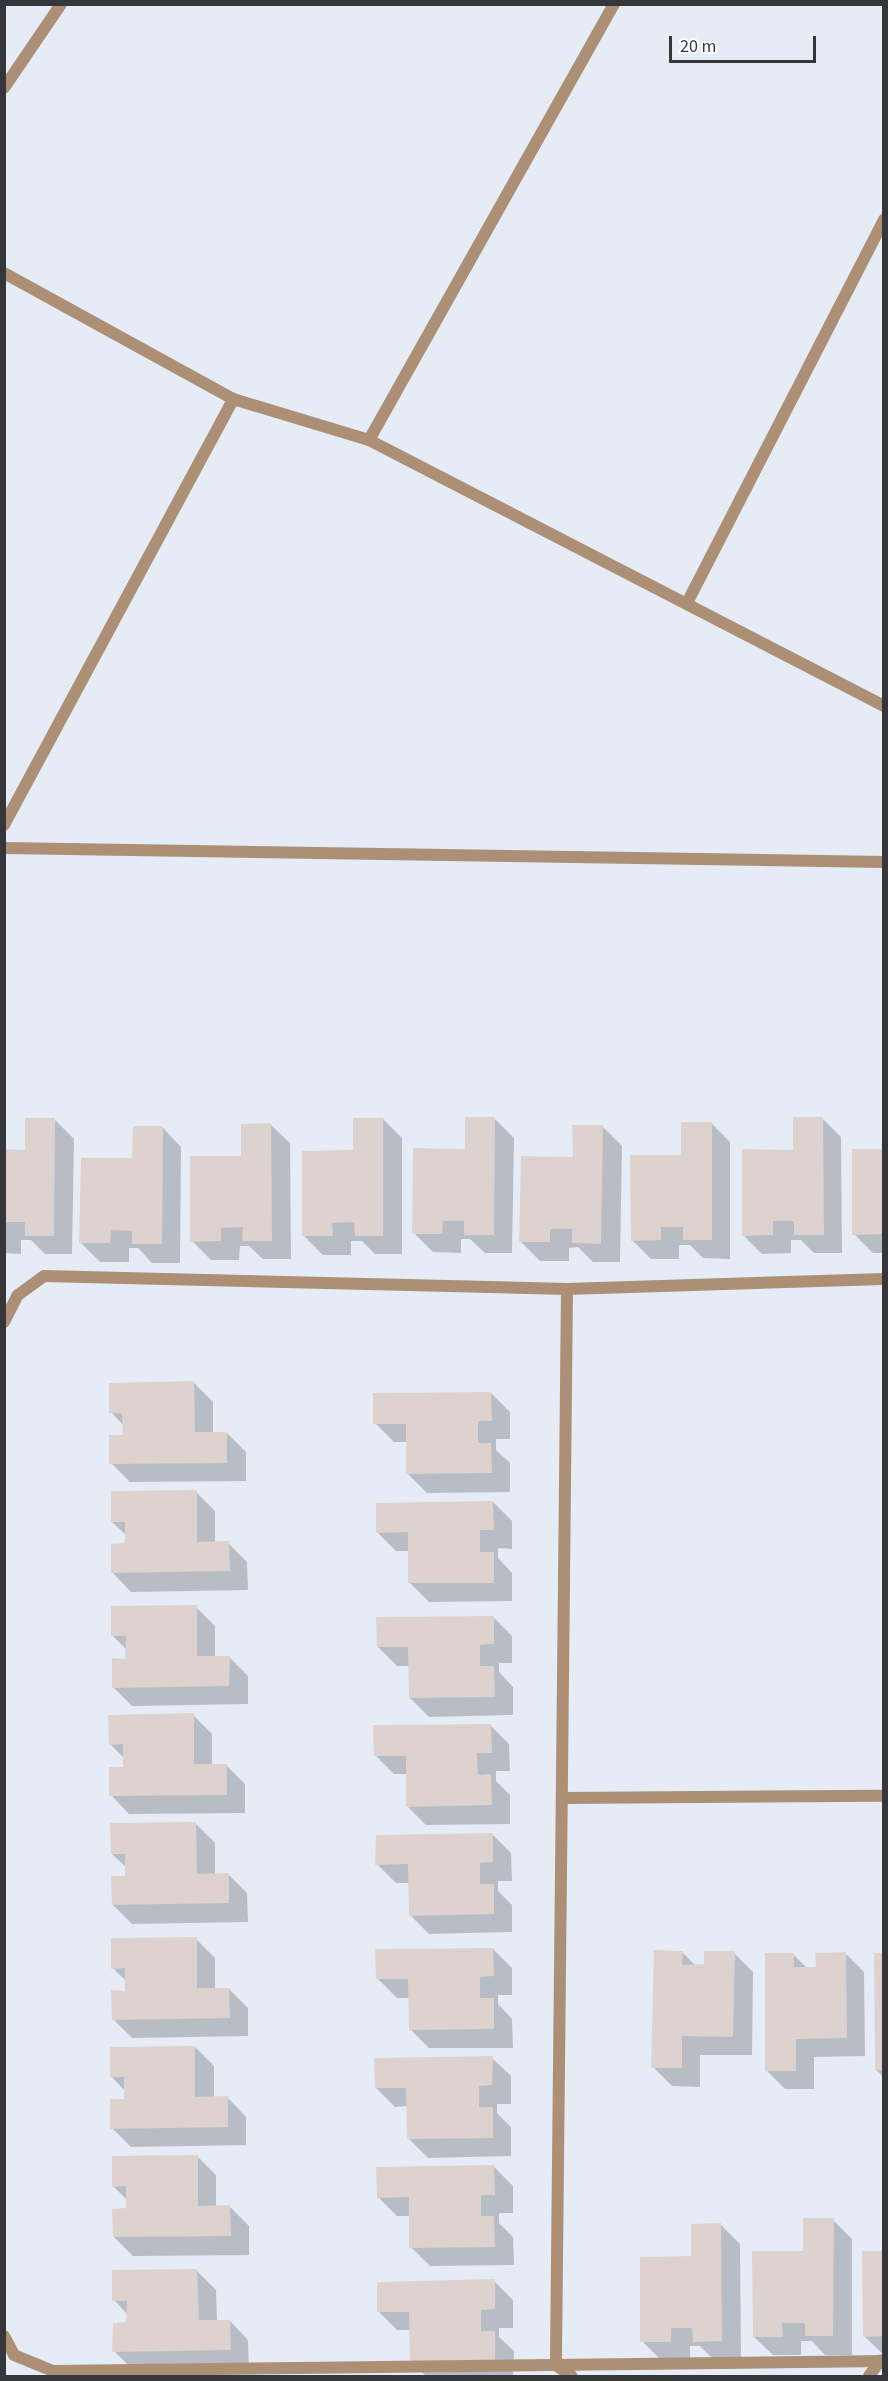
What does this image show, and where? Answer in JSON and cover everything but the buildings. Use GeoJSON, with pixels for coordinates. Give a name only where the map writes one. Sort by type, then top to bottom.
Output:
{"type":"FeatureCollection","features":[{"type":"Feature","properties":{"kind":"street"},"geometry":{"type":"LineString","coordinates":[[4,88],[61,4]]}},
{"type":"Feature","properties":{"kind":"street"},"geometry":{"type":"LineString","coordinates":[[369,440],[614,4]]}},
{"type":"Feature","properties":{"kind":"street"},"geometry":{"type":"LineString","coordinates":[[687,603],[884,220]]}},
{"type":"Feature","properties":{"kind":"street"},"geometry":{"type":"LineString","coordinates":[[4,273],[233,399],[369,440],[884,706]]}},
{"type":"Feature","properties":{"kind":"street"},"geometry":{"type":"LineString","coordinates":[[4,825],[233,399]]}},
{"type":"Feature","properties":{"kind":"street"},"geometry":{"type":"LineString","coordinates":[[4,848],[884,862]]}},
{"type":"Feature","properties":{"kind":"street"},"geometry":{"type":"LineString","coordinates":[[4,1322],[18,1295],[44,1276],[567,1289],[884,1279]]}},
{"type":"Feature","properties":{"kind":"street"},"geometry":{"type":"LineString","coordinates":[[556,2365],[564,1798],[567,1289]]}},
{"type":"Feature","properties":{"kind":"street"},"geometry":{"type":"LineString","coordinates":[[564,1798],[884,1796]]}},
{"type":"Feature","properties":{"kind":"street"},"geometry":{"type":"LineString","coordinates":[[4,2336],[14,2355],[53,2371],[882,2361]]}},
{"type":"Feature","properties":{"kind":"street"},"geometry":{"type":"LineString","coordinates":[[869,2376],[882,2361]]}},
{"type":"Feature","properties":{"kind":"street"},"geometry":{"type":"LineString","coordinates":[[556,2365],[572,2376]]}}]}
